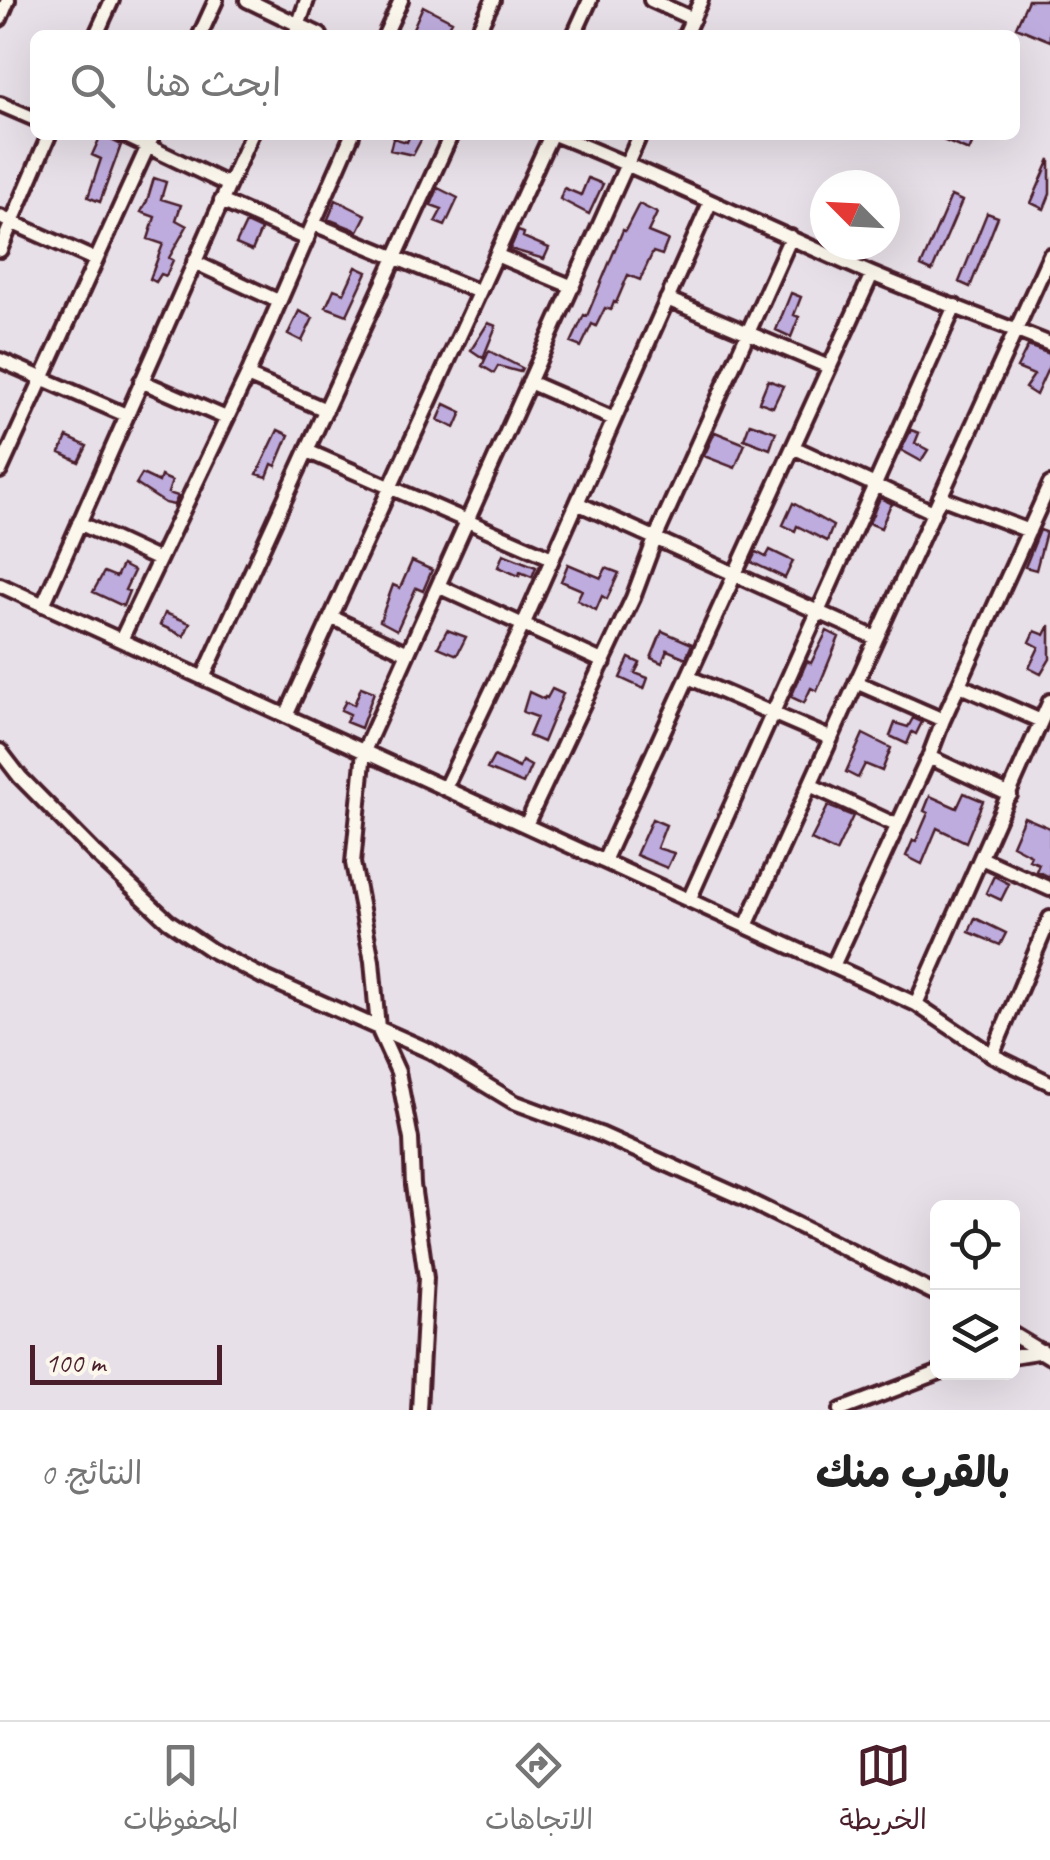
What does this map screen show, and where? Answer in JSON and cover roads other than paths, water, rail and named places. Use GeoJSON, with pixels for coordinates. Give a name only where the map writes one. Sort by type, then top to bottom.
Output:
{"type":"FeatureCollection","features":[{"type":"Feature","properties":{"kind":"street"},"geometry":{"type":"LineString","coordinates":[[0,19],[8,0]]}},
{"type":"Feature","properties":{"kind":"street"},"geometry":{"type":"LineString","coordinates":[[98,30],[112,0]]}},
{"type":"Feature","properties":{"kind":"street"},"geometry":{"type":"LineString","coordinates":[[202,30],[216,0]]}},
{"type":"Feature","properties":{"kind":"street"},"geometry":{"type":"LineString","coordinates":[[247,0],[297,30],[306,0]]}},
{"type":"Feature","properties":{"kind":"street"},"geometry":{"type":"LineString","coordinates":[[387,30],[402,0]]}},
{"type":"Feature","properties":{"kind":"street"},"geometry":{"type":"LineString","coordinates":[[478,30],[492,0]]}},
{"type":"Feature","properties":{"kind":"street"},"geometry":{"type":"LineString","coordinates":[[576,30],[590,0]]}},
{"type":"Feature","properties":{"kind":"street"},"geometry":{"type":"LineString","coordinates":[[651,0],[693,19]]}},
{"type":"Feature","properties":{"kind":"street"},"geometry":{"type":"LineString","coordinates":[[688,30],[701,0]]}},
{"type":"Feature","properties":{"kind":"street"},"geometry":{"type":"LineString","coordinates":[[0,104],[30,117]]}},
{"type":"Feature","properties":{"kind":"street"},"geometry":{"type":"LineString","coordinates":[[0,250],[6,219],[46,140]]}},
{"type":"Feature","properties":{"kind":"street"},"geometry":{"type":"LineString","coordinates":[[0,471],[150,140],[228,185]]}},
{"type":"Feature","properties":{"kind":"street"},"geometry":{"type":"LineString","coordinates":[[43,604],[249,140]]}},
{"type":"Feature","properties":{"kind":"street"},"geometry":{"type":"LineString","coordinates":[[121,640],[246,376],[350,140]]}},
{"type":"Feature","properties":{"kind":"street"},"geometry":{"type":"LineString","coordinates":[[203,678],[449,140]]}},
{"type":"Feature","properties":{"kind":"street"},"geometry":{"type":"LineString","coordinates":[[286,716],[552,140]]}},
{"type":"Feature","properties":{"kind":"street"},"geometry":{"type":"LineString","coordinates":[[567,140],[628,163],[872,274],[1050,344]]}},
{"type":"Feature","properties":{"kind":"street"},"geometry":{"type":"LineString","coordinates":[[418,1410],[426,1278],[411,1139],[398,1072],[378,1028],[372,961],[353,863],[364,752],[638,140]]}},
{"type":"Feature","properties":{"kind":"street"},"geometry":{"type":"LineString","coordinates":[[221,201],[307,239]]}},
{"type":"Feature","properties":{"kind":"street"},"geometry":{"type":"LineString","coordinates":[[444,788],[523,624],[710,203]]}},
{"type":"Feature","properties":{"kind":"street"},"geometry":{"type":"LineString","coordinates":[[6,219],[96,260]]}},
{"type":"Feature","properties":{"kind":"street"},"geometry":{"type":"LineString","coordinates":[[314,224],[479,292]]}},
{"type":"Feature","properties":{"kind":"street"},"geometry":{"type":"LineString","coordinates":[[526,825],[633,598],[655,539],[791,238]]}},
{"type":"Feature","properties":{"kind":"street"},"geometry":{"type":"LineString","coordinates":[[746,926],[1050,254]]}},
{"type":"Feature","properties":{"kind":"street"},"geometry":{"type":"LineString","coordinates":[[496,256],[573,286]]}},
{"type":"Feature","properties":{"kind":"street"},"geometry":{"type":"LineString","coordinates":[[194,262],[278,301]]}},
{"type":"Feature","properties":{"kind":"street"},"geometry":{"type":"LineString","coordinates":[[604,861],[872,274]]}},
{"type":"Feature","properties":{"kind":"street"},"geometry":{"type":"LineString","coordinates":[[667,299],[830,367]]}},
{"type":"Feature","properties":{"kind":"street"},"geometry":{"type":"LineString","coordinates":[[689,900],[955,306]]}},
{"type":"Feature","properties":{"kind":"street"},"geometry":{"type":"LineString","coordinates":[[0,360],[126,415]]}},
{"type":"Feature","properties":{"kind":"street"},"geometry":{"type":"LineString","coordinates":[[246,376],[326,410]]}},
{"type":"Feature","properties":{"kind":"street"},"geometry":{"type":"LineString","coordinates":[[141,381],[226,418]]}},
{"type":"Feature","properties":{"kind":"street"},"geometry":{"type":"LineString","coordinates":[[530,382],[614,419]]}},
{"type":"Feature","properties":{"kind":"street"},"geometry":{"type":"LineString","coordinates":[[793,447],[933,512]]}},
{"type":"Feature","properties":{"kind":"street"},"geometry":{"type":"LineString","coordinates":[[306,451],[552,558]]}},
{"type":"Feature","properties":{"kind":"street"},"geometry":{"type":"LineString","coordinates":[[833,966],[1029,531],[1044,513],[1050,484]]}},
{"type":"Feature","properties":{"kind":"street"},"geometry":{"type":"LineString","coordinates":[[940,497],[1029,531]]}},
{"type":"Feature","properties":{"kind":"street"},"geometry":{"type":"LineString","coordinates":[[576,502],[876,638]]}},
{"type":"Feature","properties":{"kind":"street"},"geometry":{"type":"LineString","coordinates":[[79,523],[159,560]]}},
{"type":"Feature","properties":{"kind":"street"},"geometry":{"type":"LineString","coordinates":[[0,585],[916,1004],[992,1055],[1050,1083]]}},
{"type":"Feature","properties":{"kind":"street"},"geometry":{"type":"LineString","coordinates":[[438,586],[604,662]]}},
{"type":"Feature","properties":{"kind":"street"},"geometry":{"type":"LineString","coordinates":[[331,616],[408,654]]}},
{"type":"Feature","properties":{"kind":"street"},"geometry":{"type":"LineString","coordinates":[[688,676],[830,738]]}},
{"type":"Feature","properties":{"kind":"street"},"geometry":{"type":"LineString","coordinates":[[856,682],[943,720]]}},
{"type":"Feature","properties":{"kind":"street"},"geometry":{"type":"LineString","coordinates":[[959,685],[1041,722]]}},
{"type":"Feature","properties":{"kind":"street"},"geometry":{"type":"LineString","coordinates":[[916,1004],[1050,700]]}},
{"type":"Feature","properties":{"kind":"street"},"geometry":{"type":"LineString","coordinates":[[0,751],[69,827],[168,921],[211,950],[430,1051],[514,1102],[600,1134],[741,1198],[930,1291]]}},
{"type":"Feature","properties":{"kind":"street"},"geometry":{"type":"LineString","coordinates":[[929,757],[1010,795]]}},
{"type":"Feature","properties":{"kind":"street"},"geometry":{"type":"LineString","coordinates":[[810,784],[896,825]]}},
{"type":"Feature","properties":{"kind":"street"},"geometry":{"type":"LineString","coordinates":[[981,858],[1050,889]]}},
{"type":"Feature","properties":{"kind":"street"},"geometry":{"type":"LineString","coordinates":[[992,1055],[1050,918]]}},
{"type":"Feature","properties":{"kind":"street"},"geometry":{"type":"LineString","coordinates":[[1020,1338],[1047,1352]]}},
{"type":"Feature","properties":{"kind":"street"},"geometry":{"type":"LineString","coordinates":[[1020,1355],[1047,1352]]}},
{"type":"Feature","properties":{"kind":"street"},"geometry":{"type":"LineString","coordinates":[[841,1410],[930,1376]]}}]}
